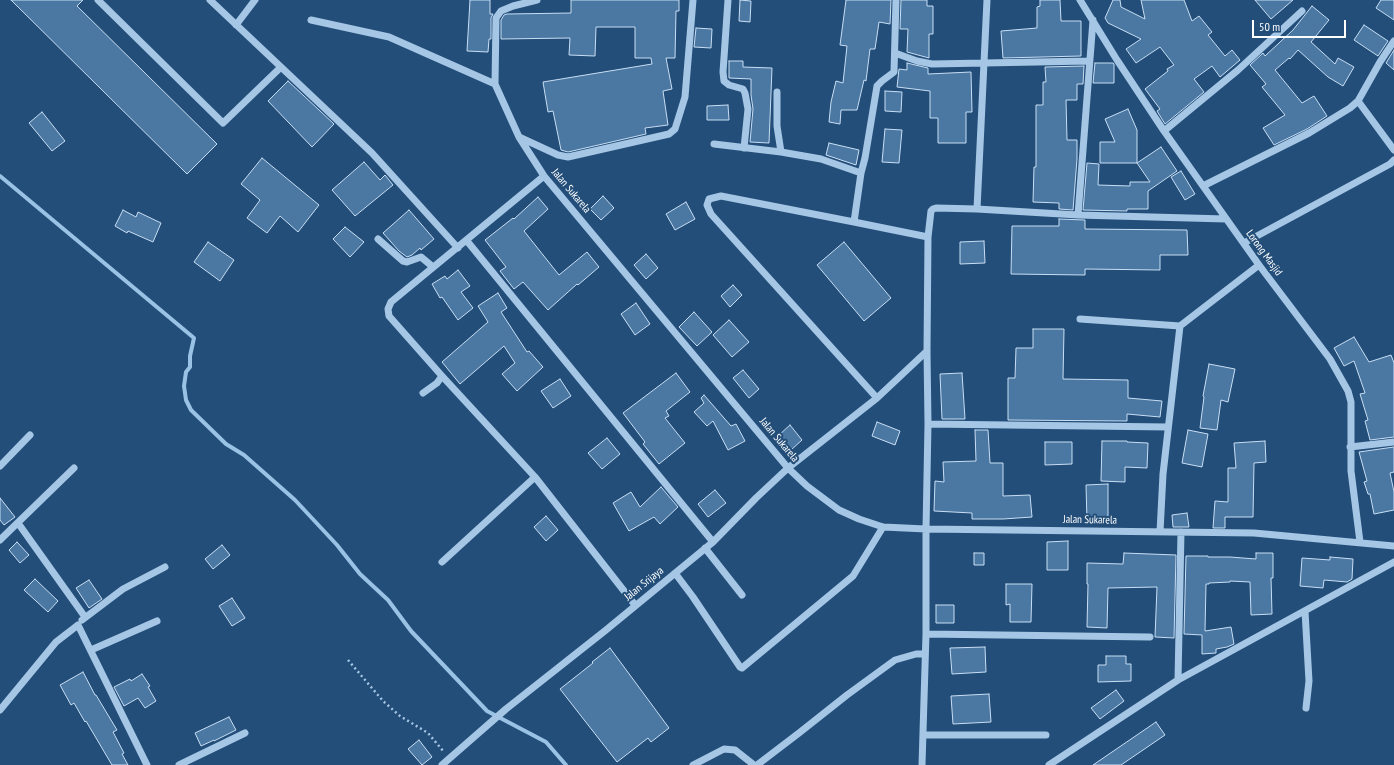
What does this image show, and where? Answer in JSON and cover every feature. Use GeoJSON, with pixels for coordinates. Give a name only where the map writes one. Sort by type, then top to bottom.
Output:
{"type":"FeatureCollection","features":[{"type":"Feature","properties":{"kind":"street"},"geometry":{"type":"LineString","coordinates":[[98,0],[223,123],[281,67]]}},
{"type":"Feature","properties":{"kind":"street"},"geometry":{"type":"LineString","coordinates":[[210,0],[372,153],[458,248]]}},
{"type":"Feature","properties":{"kind":"street"},"geometry":{"type":"LineString","coordinates":[[236,25],[255,0]]}},
{"type":"Feature","properties":{"kind":"street"},"geometry":{"type":"LineString","coordinates":[[311,20],[389,38],[495,84],[496,18],[501,10],[538,0]]}},
{"type":"Feature","properties":{"kind":"street"},"geometry":{"type":"LineString","coordinates":[[519,137],[558,155],[568,157],[669,134],[675,129],[685,97],[693,0]]}},
{"type":"Feature","properties":{"kind":"street"},"geometry":{"type":"LineString","coordinates":[[728,0],[723,72],[724,81],[729,85],[743,89],[745,93],[748,109],[744,148]]}},
{"type":"Feature","properties":{"kind":"street"},"geometry":{"type":"LineString","coordinates":[[854,222],[861,172],[865,158],[878,86],[894,72],[896,0]]}},
{"type":"Feature","properties":{"kind":"street"},"geometry":{"type":"LineString","coordinates":[[977,209],[987,0]]}},
{"type":"Feature","properties":{"kind":"street","name":"Lorong Masjid"},"geometry":{"type":"LineString","coordinates":[[1080,0],[1117,60],[1164,131],[1259,265],[1330,359],[1348,391],[1350,402],[1350,471],[1360,542]]}},
{"type":"Feature","properties":{"kind":"street"},"geometry":{"type":"LineString","coordinates":[[1164,131],[1238,70],[1302,11]]}},
{"type":"Feature","properties":{"kind":"street"},"geometry":{"type":"LineString","coordinates":[[1078,215],[1093,20]]}},
{"type":"Feature","properties":{"kind":"street"},"geometry":{"type":"LineString","coordinates":[[1203,186],[1309,133],[1350,108],[1358,101],[1380,62],[1394,41]]}},
{"type":"Feature","properties":{"kind":"street"},"geometry":{"type":"LineString","coordinates":[[894,53],[917,61],[932,64],[1089,61]]}},
{"type":"Feature","properties":{"kind":"street","name":"Jalan Sukarela"},"geometry":{"type":"LineString","coordinates":[[495,84],[519,137],[544,176],[788,468],[807,486],[839,510],[858,519],[884,526],[926,529],[1254,533],[1394,546]]}},
{"type":"Feature","properties":{"kind":"street"},"geometry":{"type":"LineString","coordinates":[[777,92],[777,126],[781,152]]}},
{"type":"Feature","properties":{"kind":"street"},"geometry":{"type":"LineString","coordinates":[[1358,101],[1394,150]]}},
{"type":"Feature","properties":{"kind":"street"},"geometry":{"type":"LineString","coordinates":[[714,144],[781,152],[821,159],[861,172]]}},
{"type":"Feature","properties":{"kind":"street"},"geometry":{"type":"LineString","coordinates":[[1244,243],[1390,164],[1394,160]]}},
{"type":"Feature","properties":{"kind":"street"},"geometry":{"type":"LineString","coordinates":[[544,176],[391,302],[388,309],[389,316],[534,476],[635,605]]}},
{"type":"Feature","properties":{"kind":"street"},"geometry":{"type":"LineString","coordinates":[[877,398],[711,214],[707,205],[709,199],[721,196],[928,237]]}},
{"type":"Feature","properties":{"kind":"street"},"geometry":{"type":"LineString","coordinates":[[922,765],[926,634],[928,237],[931,211],[933,208],[977,209],[1078,215],[1226,219]]}},
{"type":"Feature","properties":{"kind":"street"},"geometry":{"type":"LineString","coordinates":[[378,239],[403,261],[407,262],[421,257],[433,267]]}},
{"type":"Feature","properties":{"kind":"street"},"geometry":{"type":"LineString","coordinates":[[467,240],[713,542]]}},
{"type":"Feature","properties":{"kind":"street"},"geometry":{"type":"LineString","coordinates":[[1080,319],[1180,326],[1259,265]]}},
{"type":"Feature","properties":{"kind":"street"},"geometry":{"type":"LineString","coordinates":[[1160,532],[1163,474],[1180,326]]}},
{"type":"Feature","properties":{"kind":"street","name":"Jalan Srijaya"},"geometry":{"type":"LineString","coordinates":[[450,759],[506,709],[706,548],[788,468],[877,398],[927,351]]}},
{"type":"Feature","properties":{"kind":"street"},"geometry":{"type":"LineString","coordinates":[[423,393],[437,383],[442,376]]}},
{"type":"Feature","properties":{"kind":"street"},"geometry":{"type":"LineString","coordinates":[[928,424],[1168,427]]}},
{"type":"Feature","properties":{"kind":"street"},"geometry":{"type":"LineString","coordinates":[[0,466],[30,435]]}},
{"type":"Feature","properties":{"kind":"street"},"geometry":{"type":"LineString","coordinates":[[1350,448],[1394,442]]}},
{"type":"Feature","properties":{"kind":"street"},"geometry":{"type":"LineString","coordinates":[[0,540],[74,468]]}},
{"type":"Feature","properties":{"kind":"street"},"geometry":{"type":"LineString","coordinates":[[442,562],[534,476]]}},
{"type":"Feature","properties":{"kind":"street"},"geometry":{"type":"LineString","coordinates":[[18,523],[84,617]]}},
{"type":"Feature","properties":{"kind":"street"},"geometry":{"type":"LineString","coordinates":[[675,573],[697,602],[742,668],[853,576],[884,526]]}},
{"type":"Feature","properties":{"kind":"street"},"geometry":{"type":"LineString","coordinates":[[1178,680],[1181,532]]}},
{"type":"Feature","properties":{"kind":"street"},"geometry":{"type":"LineString","coordinates":[[706,548],[742,595]]}},
{"type":"Feature","properties":{"kind":"street"},"geometry":{"type":"LineString","coordinates":[[1049,765],[1178,680],[1394,562]]}},
{"type":"Feature","properties":{"kind":"street"},"geometry":{"type":"LineString","coordinates":[[0,710],[56,642],[78,625],[84,617],[123,590],[165,568]]}},
{"type":"Feature","properties":{"kind":"street"},"geometry":{"type":"LineString","coordinates":[[1305,611],[1309,681],[1306,708]]}},
{"type":"Feature","properties":{"kind":"street"},"geometry":{"type":"LineString","coordinates":[[91,650],[157,621]]}},
{"type":"Feature","properties":{"kind":"street"},"geometry":{"type":"LineString","coordinates":[[78,625],[147,765]]}},
{"type":"Feature","properties":{"kind":"street"},"geometry":{"type":"LineString","coordinates":[[926,634],[1150,637]]}},
{"type":"Feature","properties":{"kind":"street"},"geometry":{"type":"LineString","coordinates":[[757,765],[847,695],[895,660],[916,654],[925,654]]}},
{"type":"Feature","properties":{"kind":"street"},"geometry":{"type":"LineString","coordinates":[[179,765],[245,733]]}},
{"type":"Feature","properties":{"kind":"street"},"geometry":{"type":"LineString","coordinates":[[923,735],[1046,735]]}},
{"type":"Feature","properties":{"kind":"street"},"geometry":{"type":"LineString","coordinates":[[693,765],[724,749],[735,750],[754,765]]}},
{"type":"Feature","properties":{"kind":"street"},"geometry":{"type":"LineString","coordinates":[[442,765],[450,759]]}},
{"type":"Feature","properties":{"kind":"path"},"geometry":{"type":"LineString","coordinates":[[348,660],[383,701],[400,716],[428,733],[450,759]]}},
{"type":"Feature","properties":{"kind":"building"},"geometry":{"type":"Polygon","coordinates":[[[11,0],[83,0],[77,6],[217,144],[187,174],[11,0]]]}},
{"type":"Feature","properties":{"kind":"building"},"geometry":{"type":"Polygon","coordinates":[[[470,0],[490,0],[490,14],[493,14],[491,18],[491,39],[489,39],[488,52],[467,51],[470,0]]]}},
{"type":"Feature","properties":{"kind":"building"},"geometry":{"type":"Polygon","coordinates":[[[571,0],[679,0],[679,11],[676,11],[675,58],[666,58],[672,89],[663,91],[668,125],[645,128],[646,134],[568,152],[561,150],[553,111],[548,112],[543,82],[652,64],[651,58],[635,58],[635,27],[596,27],[595,56],[569,55],[570,38],[501,39],[501,20],[504,15],[571,13],[571,0]]]}},
{"type":"Feature","properties":{"kind":"building"},"geometry":{"type":"Polygon","coordinates":[[[740,0],[751,1],[750,22],[739,21],[740,0]]]}},
{"type":"Feature","properties":{"kind":"building"},"geometry":{"type":"Polygon","coordinates":[[[846,0],[891,0],[890,24],[879,22],[875,49],[870,49],[866,81],[864,80],[857,110],[841,110],[840,124],[829,122],[831,102],[836,81],[843,83],[847,46],[840,45],[846,0]]]}},
{"type":"Feature","properties":{"kind":"building"},"geometry":{"type":"Polygon","coordinates":[[[901,0],[927,0],[927,6],[933,6],[933,34],[929,34],[929,58],[907,52],[908,29],[900,29],[901,0]]]}},
{"type":"Feature","properties":{"kind":"building"},"geometry":{"type":"Polygon","coordinates":[[[1040,0],[1060,0],[1061,21],[1081,21],[1081,56],[1003,58],[1001,31],[1037,28],[1037,7],[1040,6],[1040,0]]]}},
{"type":"Feature","properties":{"kind":"building"},"geometry":{"type":"Polygon","coordinates":[[[1113,0],[1120,0],[1121,7],[1145,19],[1141,0],[1184,0],[1192,21],[1199,16],[1212,32],[1208,35],[1225,56],[1232,50],[1240,60],[1220,77],[1212,66],[1194,79],[1204,92],[1165,124],[1157,111],[1160,109],[1145,89],[1168,71],[1167,69],[1174,65],[1160,47],[1136,63],[1126,49],[1141,39],[1108,23],[1105,18],[1113,0]]]}},
{"type":"Feature","properties":{"kind":"building"},"geometry":{"type":"Polygon","coordinates":[[[1255,0],[1293,0],[1271,19],[1255,0]]]}},
{"type":"Feature","properties":{"kind":"building"},"geometry":{"type":"Polygon","coordinates":[[[1381,0],[1394,0],[1394,20],[1376,8],[1381,0]]]}},
{"type":"Feature","properties":{"kind":"building"},"geometry":{"type":"Polygon","coordinates":[[[1312,6],[1329,20],[1311,42],[1335,64],[1338,58],[1354,67],[1343,86],[1328,77],[1298,50],[1290,59],[1289,58],[1275,70],[1302,103],[1314,96],[1327,116],[1307,129],[1274,145],[1263,128],[1285,115],[1262,87],[1266,84],[1250,65],[1263,53],[1265,56],[1293,30],[1312,6]]]}},
{"type":"Feature","properties":{"kind":"building"},"geometry":{"type":"Polygon","coordinates":[[[1364,25],[1388,41],[1378,56],[1354,40],[1364,25]]]}},
{"type":"Feature","properties":{"kind":"building"},"geometry":{"type":"Polygon","coordinates":[[[696,28],[712,29],[711,48],[694,47],[696,28]]]}},
{"type":"Feature","properties":{"kind":"building"},"geometry":{"type":"Polygon","coordinates":[[[1394,50],[1394,70],[1386,63],[1394,50]]]}},
{"type":"Feature","properties":{"kind":"building"},"geometry":{"type":"Polygon","coordinates":[[[729,61],[743,61],[743,67],[772,68],[769,143],[750,142],[753,109],[751,79],[729,78],[729,61]]]}},
{"type":"Feature","properties":{"kind":"building"},"geometry":{"type":"Polygon","coordinates":[[[907,63],[928,68],[928,74],[971,72],[972,112],[966,112],[966,143],[938,143],[938,118],[930,118],[930,91],[897,87],[899,69],[907,70],[907,63]]]}},
{"type":"Feature","properties":{"kind":"building"},"geometry":{"type":"Polygon","coordinates":[[[1095,63],[1114,64],[1114,83],[1093,83],[1095,63]]]}},
{"type":"Feature","properties":{"kind":"building"},"geometry":{"type":"Polygon","coordinates":[[[1084,66],[1083,84],[1077,84],[1077,100],[1066,100],[1067,140],[1077,140],[1073,210],[1059,209],[1059,203],[1033,202],[1034,167],[1036,167],[1036,105],[1043,105],[1043,82],[1046,82],[1045,67],[1084,66]]]}},
{"type":"Feature","properties":{"kind":"building"},"geometry":{"type":"Polygon","coordinates":[[[288,81],[334,124],[312,147],[268,101],[288,81]]]}},
{"type":"Feature","properties":{"kind":"building"},"geometry":{"type":"Polygon","coordinates":[[[885,91],[902,92],[901,112],[885,111],[885,91]]]}},
{"type":"Feature","properties":{"kind":"building"},"geometry":{"type":"Polygon","coordinates":[[[728,105],[729,120],[707,120],[707,106],[728,105]]]}},
{"type":"Feature","properties":{"kind":"building"},"geometry":{"type":"Polygon","coordinates":[[[1128,109],[1137,130],[1137,163],[1100,163],[1100,142],[1115,142],[1105,119],[1128,109]]]}},
{"type":"Feature","properties":{"kind":"building"},"geometry":{"type":"Polygon","coordinates":[[[42,112],[65,141],[52,151],[29,123],[42,112]]]}},
{"type":"Feature","properties":{"kind":"building"},"geometry":{"type":"Polygon","coordinates":[[[885,129],[902,130],[899,163],[882,162],[885,129]]]}},
{"type":"Feature","properties":{"kind":"building"},"geometry":{"type":"Polygon","coordinates":[[[829,143],[859,150],[856,165],[826,155],[829,143]]]}},
{"type":"Feature","properties":{"kind":"building"},"geometry":{"type":"Polygon","coordinates":[[[1161,147],[1177,171],[1148,191],[1148,209],[1127,209],[1127,211],[1083,210],[1087,163],[1099,164],[1098,185],[1130,186],[1130,182],[1150,182],[1137,163],[1161,147]]]}},
{"type":"Feature","properties":{"kind":"building"},"geometry":{"type":"Polygon","coordinates":[[[262,158],[319,205],[298,232],[280,216],[267,233],[247,218],[260,200],[241,184],[262,158]]]}},
{"type":"Feature","properties":{"kind":"building"},"geometry":{"type":"Polygon","coordinates":[[[364,162],[380,180],[385,175],[393,185],[355,216],[332,190],[364,162]]]}},
{"type":"Feature","properties":{"kind":"building"},"geometry":{"type":"Polygon","coordinates":[[[1181,171],[1195,194],[1185,200],[1171,177],[1181,171]]]}},
{"type":"Feature","properties":{"kind":"building"},"geometry":{"type":"Polygon","coordinates":[[[603,196],[614,208],[601,220],[590,209],[603,196]]]}},
{"type":"Feature","properties":{"kind":"building"},"geometry":{"type":"Polygon","coordinates":[[[538,197],[548,209],[524,231],[559,275],[587,252],[599,267],[548,310],[523,282],[514,289],[500,271],[506,267],[485,240],[513,218],[514,219],[538,197]]]}},
{"type":"Feature","properties":{"kind":"building"},"geometry":{"type":"Polygon","coordinates":[[[686,202],[695,219],[675,230],[666,214],[686,202]]]}},
{"type":"Feature","properties":{"kind":"building"},"geometry":{"type":"Polygon","coordinates":[[[123,210],[136,217],[138,212],[161,223],[153,242],[128,231],[127,233],[115,226],[123,210]]]}},
{"type":"Feature","properties":{"kind":"building"},"geometry":{"type":"Polygon","coordinates":[[[409,210],[434,239],[421,250],[420,248],[412,255],[407,257],[399,251],[383,233],[409,210]]]}},
{"type":"Feature","properties":{"kind":"building"},"geometry":{"type":"Polygon","coordinates":[[[1059,219],[1085,220],[1085,229],[1187,230],[1188,255],[1160,255],[1160,270],[1085,269],[1085,275],[1011,274],[1012,226],[1059,226],[1059,219]]]}},
{"type":"Feature","properties":{"kind":"building"},"geometry":{"type":"Polygon","coordinates":[[[345,227],[364,242],[350,257],[333,239],[345,227]]]}},
{"type":"Feature","properties":{"kind":"building"},"geometry":{"type":"Polygon","coordinates":[[[984,241],[985,263],[960,264],[960,242],[984,241]]]}},
{"type":"Feature","properties":{"kind":"building"},"geometry":{"type":"Polygon","coordinates":[[[208,242],[234,260],[220,281],[194,262],[208,242]]]}},
{"type":"Feature","properties":{"kind":"building"},"geometry":{"type":"Polygon","coordinates":[[[844,242],[891,298],[864,321],[817,265],[844,242]]]}},
{"type":"Feature","properties":{"kind":"building"},"geometry":{"type":"Polygon","coordinates":[[[646,254],[658,268],[646,279],[634,265],[646,254]]]}},
{"type":"Feature","properties":{"kind":"building"},"geometry":{"type":"Polygon","coordinates":[[[458,270],[470,286],[461,292],[473,308],[458,320],[442,297],[440,298],[432,284],[445,276],[447,279],[458,270]]]}},
{"type":"Feature","properties":{"kind":"building"},"geometry":{"type":"Polygon","coordinates":[[[733,285],[742,295],[730,307],[721,296],[733,285]]]}},
{"type":"Feature","properties":{"kind":"building"},"geometry":{"type":"Polygon","coordinates":[[[498,293],[507,308],[501,312],[527,352],[529,351],[543,367],[517,391],[502,374],[515,363],[504,346],[460,384],[442,362],[488,322],[478,306],[498,293]]]}},
{"type":"Feature","properties":{"kind":"building"},"geometry":{"type":"Polygon","coordinates":[[[636,303],[650,324],[635,335],[621,314],[636,303]]]}},
{"type":"Feature","properties":{"kind":"building"},"geometry":{"type":"Polygon","coordinates":[[[694,312],[712,332],[697,346],[679,327],[694,312]]]}},
{"type":"Feature","properties":{"kind":"building"},"geometry":{"type":"Polygon","coordinates":[[[729,320],[749,342],[732,357],[713,335],[729,320]]]}},
{"type":"Feature","properties":{"kind":"building"},"geometry":{"type":"Polygon","coordinates":[[[1033,329],[1064,329],[1063,379],[1128,380],[1128,398],[1162,401],[1160,417],[1127,414],[1127,421],[1008,420],[1008,378],[1015,378],[1016,348],[1033,348],[1033,329]]]}},
{"type":"Feature","properties":{"kind":"building"},"geometry":{"type":"Polygon","coordinates":[[[1354,337],[1369,362],[1391,355],[1394,363],[1394,437],[1370,440],[1365,421],[1368,420],[1360,394],[1365,393],[1354,361],[1344,366],[1334,348],[1354,337]]]}},
{"type":"Feature","properties":{"kind":"building"},"geometry":{"type":"Polygon","coordinates":[[[1209,364],[1235,369],[1228,402],[1221,400],[1217,430],[1200,428],[1203,396],[1209,364]]]}},
{"type":"Feature","properties":{"kind":"building"},"geometry":{"type":"Polygon","coordinates":[[[743,370],[759,389],[749,398],[733,378],[743,370]]]}},
{"type":"Feature","properties":{"kind":"building"},"geometry":{"type":"Polygon","coordinates":[[[676,373],[690,392],[666,411],[669,416],[665,418],[685,443],[659,464],[643,444],[645,442],[623,413],[676,373]]]}},
{"type":"Feature","properties":{"kind":"building"},"geometry":{"type":"Polygon","coordinates":[[[962,373],[965,419],[942,419],[940,374],[962,373]]]}},
{"type":"Feature","properties":{"kind":"building"},"geometry":{"type":"Polygon","coordinates":[[[560,379],[571,396],[553,408],[541,391],[560,379]]]}},
{"type":"Feature","properties":{"kind":"building"},"geometry":{"type":"Polygon","coordinates":[[[704,395],[731,426],[736,424],[745,441],[728,450],[713,421],[707,426],[694,412],[704,403],[701,398],[704,395]]]}},
{"type":"Feature","properties":{"kind":"building"},"geometry":{"type":"Polygon","coordinates":[[[877,422],[900,431],[895,445],[872,436],[877,422]]]}},
{"type":"Feature","properties":{"kind":"building"},"geometry":{"type":"Polygon","coordinates":[[[790,425],[802,440],[791,450],[779,435],[790,425]]]}},
{"type":"Feature","properties":{"kind":"building"},"geometry":{"type":"Polygon","coordinates":[[[975,430],[988,430],[990,463],[1003,463],[1003,496],[1030,495],[1032,517],[972,519],[972,513],[934,511],[935,481],[944,482],[943,462],[976,461],[975,430]]]}},
{"type":"Feature","properties":{"kind":"building"},"geometry":{"type":"Polygon","coordinates":[[[1188,430],[1208,434],[1202,467],[1182,463],[1188,430]]]}},
{"type":"Feature","properties":{"kind":"building"},"geometry":{"type":"Polygon","coordinates":[[[607,438],[620,454],[602,469],[588,453],[607,438]]]}},
{"type":"Feature","properties":{"kind":"building"},"geometry":{"type":"Polygon","coordinates":[[[1102,441],[1148,443],[1147,468],[1125,467],[1125,482],[1101,481],[1102,441]]]}},
{"type":"Feature","properties":{"kind":"building"},"geometry":{"type":"Polygon","coordinates":[[[1265,441],[1266,462],[1254,463],[1253,517],[1225,517],[1225,528],[1213,528],[1215,501],[1228,502],[1228,468],[1236,468],[1234,443],[1265,441]]]}},
{"type":"Feature","properties":{"kind":"building"},"geometry":{"type":"Polygon","coordinates":[[[1045,442],[1072,442],[1072,464],[1045,465],[1045,442]]]}},
{"type":"Feature","properties":{"kind":"building"},"geometry":{"type":"Polygon","coordinates":[[[1394,447],[1394,472],[1390,473],[1394,492],[1394,510],[1374,514],[1370,494],[1368,494],[1364,482],[1367,481],[1359,452],[1394,447]]]}},
{"type":"Feature","properties":{"kind":"building"},"geometry":{"type":"Polygon","coordinates":[[[1108,484],[1108,521],[1087,521],[1086,485],[1108,484]]]}},
{"type":"Feature","properties":{"kind":"building"},"geometry":{"type":"Polygon","coordinates":[[[661,487],[678,507],[660,524],[654,517],[629,531],[613,503],[631,492],[640,507],[661,487]]]}},
{"type":"Feature","properties":{"kind":"building"},"geometry":{"type":"Polygon","coordinates":[[[715,490],[726,503],[708,517],[698,504],[715,490]]]}},
{"type":"Feature","properties":{"kind":"building"},"geometry":{"type":"Polygon","coordinates":[[[0,498],[15,517],[4,525],[0,520],[0,498]]]}},
{"type":"Feature","properties":{"kind":"building"},"geometry":{"type":"Polygon","coordinates":[[[1187,513],[1189,527],[1173,527],[1172,515],[1187,513]]]}},
{"type":"Feature","properties":{"kind":"building"},"geometry":{"type":"Polygon","coordinates":[[[546,516],[558,530],[546,541],[534,527],[546,516]]]}},
{"type":"Feature","properties":{"kind":"building"},"geometry":{"type":"Polygon","coordinates":[[[1068,541],[1068,570],[1047,570],[1047,542],[1068,541]]]}},
{"type":"Feature","properties":{"kind":"building"},"geometry":{"type":"Polygon","coordinates":[[[17,542],[29,555],[20,563],[9,550],[17,542]]]}},
{"type":"Feature","properties":{"kind":"building"},"geometry":{"type":"Polygon","coordinates":[[[222,545],[230,555],[213,569],[205,559],[222,545]]]}},
{"type":"Feature","properties":{"kind":"building"},"geometry":{"type":"Polygon","coordinates":[[[974,553],[984,553],[984,565],[974,565],[974,553]]]}},
{"type":"Feature","properties":{"kind":"building"},"geometry":{"type":"Polygon","coordinates":[[[1124,553],[1176,555],[1174,638],[1155,637],[1157,587],[1108,588],[1107,628],[1087,627],[1087,563],[1123,564],[1124,553]]]}},
{"type":"Feature","properties":{"kind":"building"},"geometry":{"type":"Polygon","coordinates":[[[1256,553],[1273,553],[1273,578],[1271,578],[1272,614],[1251,615],[1250,582],[1230,581],[1206,584],[1205,631],[1231,627],[1234,644],[1216,649],[1216,653],[1202,654],[1202,635],[1184,634],[1186,556],[1256,559],[1256,553]]]}},
{"type":"Feature","properties":{"kind":"building"},"geometry":{"type":"Polygon","coordinates":[[[1330,557],[1353,559],[1352,579],[1347,582],[1324,580],[1323,588],[1300,586],[1302,558],[1330,560],[1330,557]]]}},
{"type":"Feature","properties":{"kind":"building"},"geometry":{"type":"Polygon","coordinates":[[[35,579],[58,601],[48,612],[24,590],[35,579]]]}},
{"type":"Feature","properties":{"kind":"building"},"geometry":{"type":"Polygon","coordinates":[[[89,580],[102,599],[89,608],[76,588],[89,580]]]}},
{"type":"Feature","properties":{"kind":"building"},"geometry":{"type":"Polygon","coordinates":[[[1006,584],[1032,584],[1031,622],[1010,622],[1010,604],[1006,605],[1006,584]]]}},
{"type":"Feature","properties":{"kind":"building"},"geometry":{"type":"Polygon","coordinates":[[[232,598],[245,618],[232,626],[219,606],[232,598]]]}},
{"type":"Feature","properties":{"kind":"building"},"geometry":{"type":"Polygon","coordinates":[[[936,605],[954,605],[954,623],[936,623],[936,605]]]}},
{"type":"Feature","properties":{"kind":"building"},"geometry":{"type":"Polygon","coordinates":[[[985,647],[986,672],[952,674],[950,648],[985,647]]]}},
{"type":"Feature","properties":{"kind":"building"},"geometry":{"type":"Polygon","coordinates":[[[610,648],[669,728],[651,742],[648,738],[617,762],[560,689],[610,648]]]}},
{"type":"Feature","properties":{"kind":"building"},"geometry":{"type":"Polygon","coordinates":[[[1106,656],[1126,656],[1126,664],[1131,664],[1131,681],[1098,682],[1098,665],[1106,665],[1106,656]]]}},
{"type":"Feature","properties":{"kind":"building"},"geometry":{"type":"Polygon","coordinates":[[[83,672],[95,695],[117,730],[113,732],[124,753],[122,754],[128,765],[112,765],[86,721],[85,722],[74,703],[71,705],[60,685],[83,672]]]}},
{"type":"Feature","properties":{"kind":"building"},"geometry":{"type":"Polygon","coordinates":[[[142,674],[150,686],[148,687],[156,701],[145,708],[138,698],[124,706],[114,687],[130,679],[131,681],[142,674]]]}},
{"type":"Feature","properties":{"kind":"building"},"geometry":{"type":"Polygon","coordinates":[[[1116,690],[1124,701],[1100,719],[1091,708],[1116,690]]]}},
{"type":"Feature","properties":{"kind":"building"},"geometry":{"type":"Polygon","coordinates":[[[989,694],[991,722],[953,724],[951,696],[989,694]]]}},
{"type":"Feature","properties":{"kind":"building"},"geometry":{"type":"Polygon","coordinates":[[[229,717],[236,730],[201,746],[195,733],[229,717]]]}},
{"type":"Feature","properties":{"kind":"building"},"geometry":{"type":"Polygon","coordinates":[[[1156,722],[1165,735],[1121,765],[1093,765],[1156,722]]]}},
{"type":"Feature","properties":{"kind":"building"},"geometry":{"type":"Polygon","coordinates":[[[419,740],[432,757],[422,765],[408,749],[419,740]]]}},
{"type":"Feature","properties":{"kind":"waterway"},"geometry":{"type":"LineString","coordinates":[[0,176],[194,338],[190,356],[190,367],[186,372],[184,386],[186,400],[191,410],[226,444],[244,455],[295,500],[337,545],[360,574],[388,600],[411,631],[487,711],[546,742],[566,765]]}}]}
